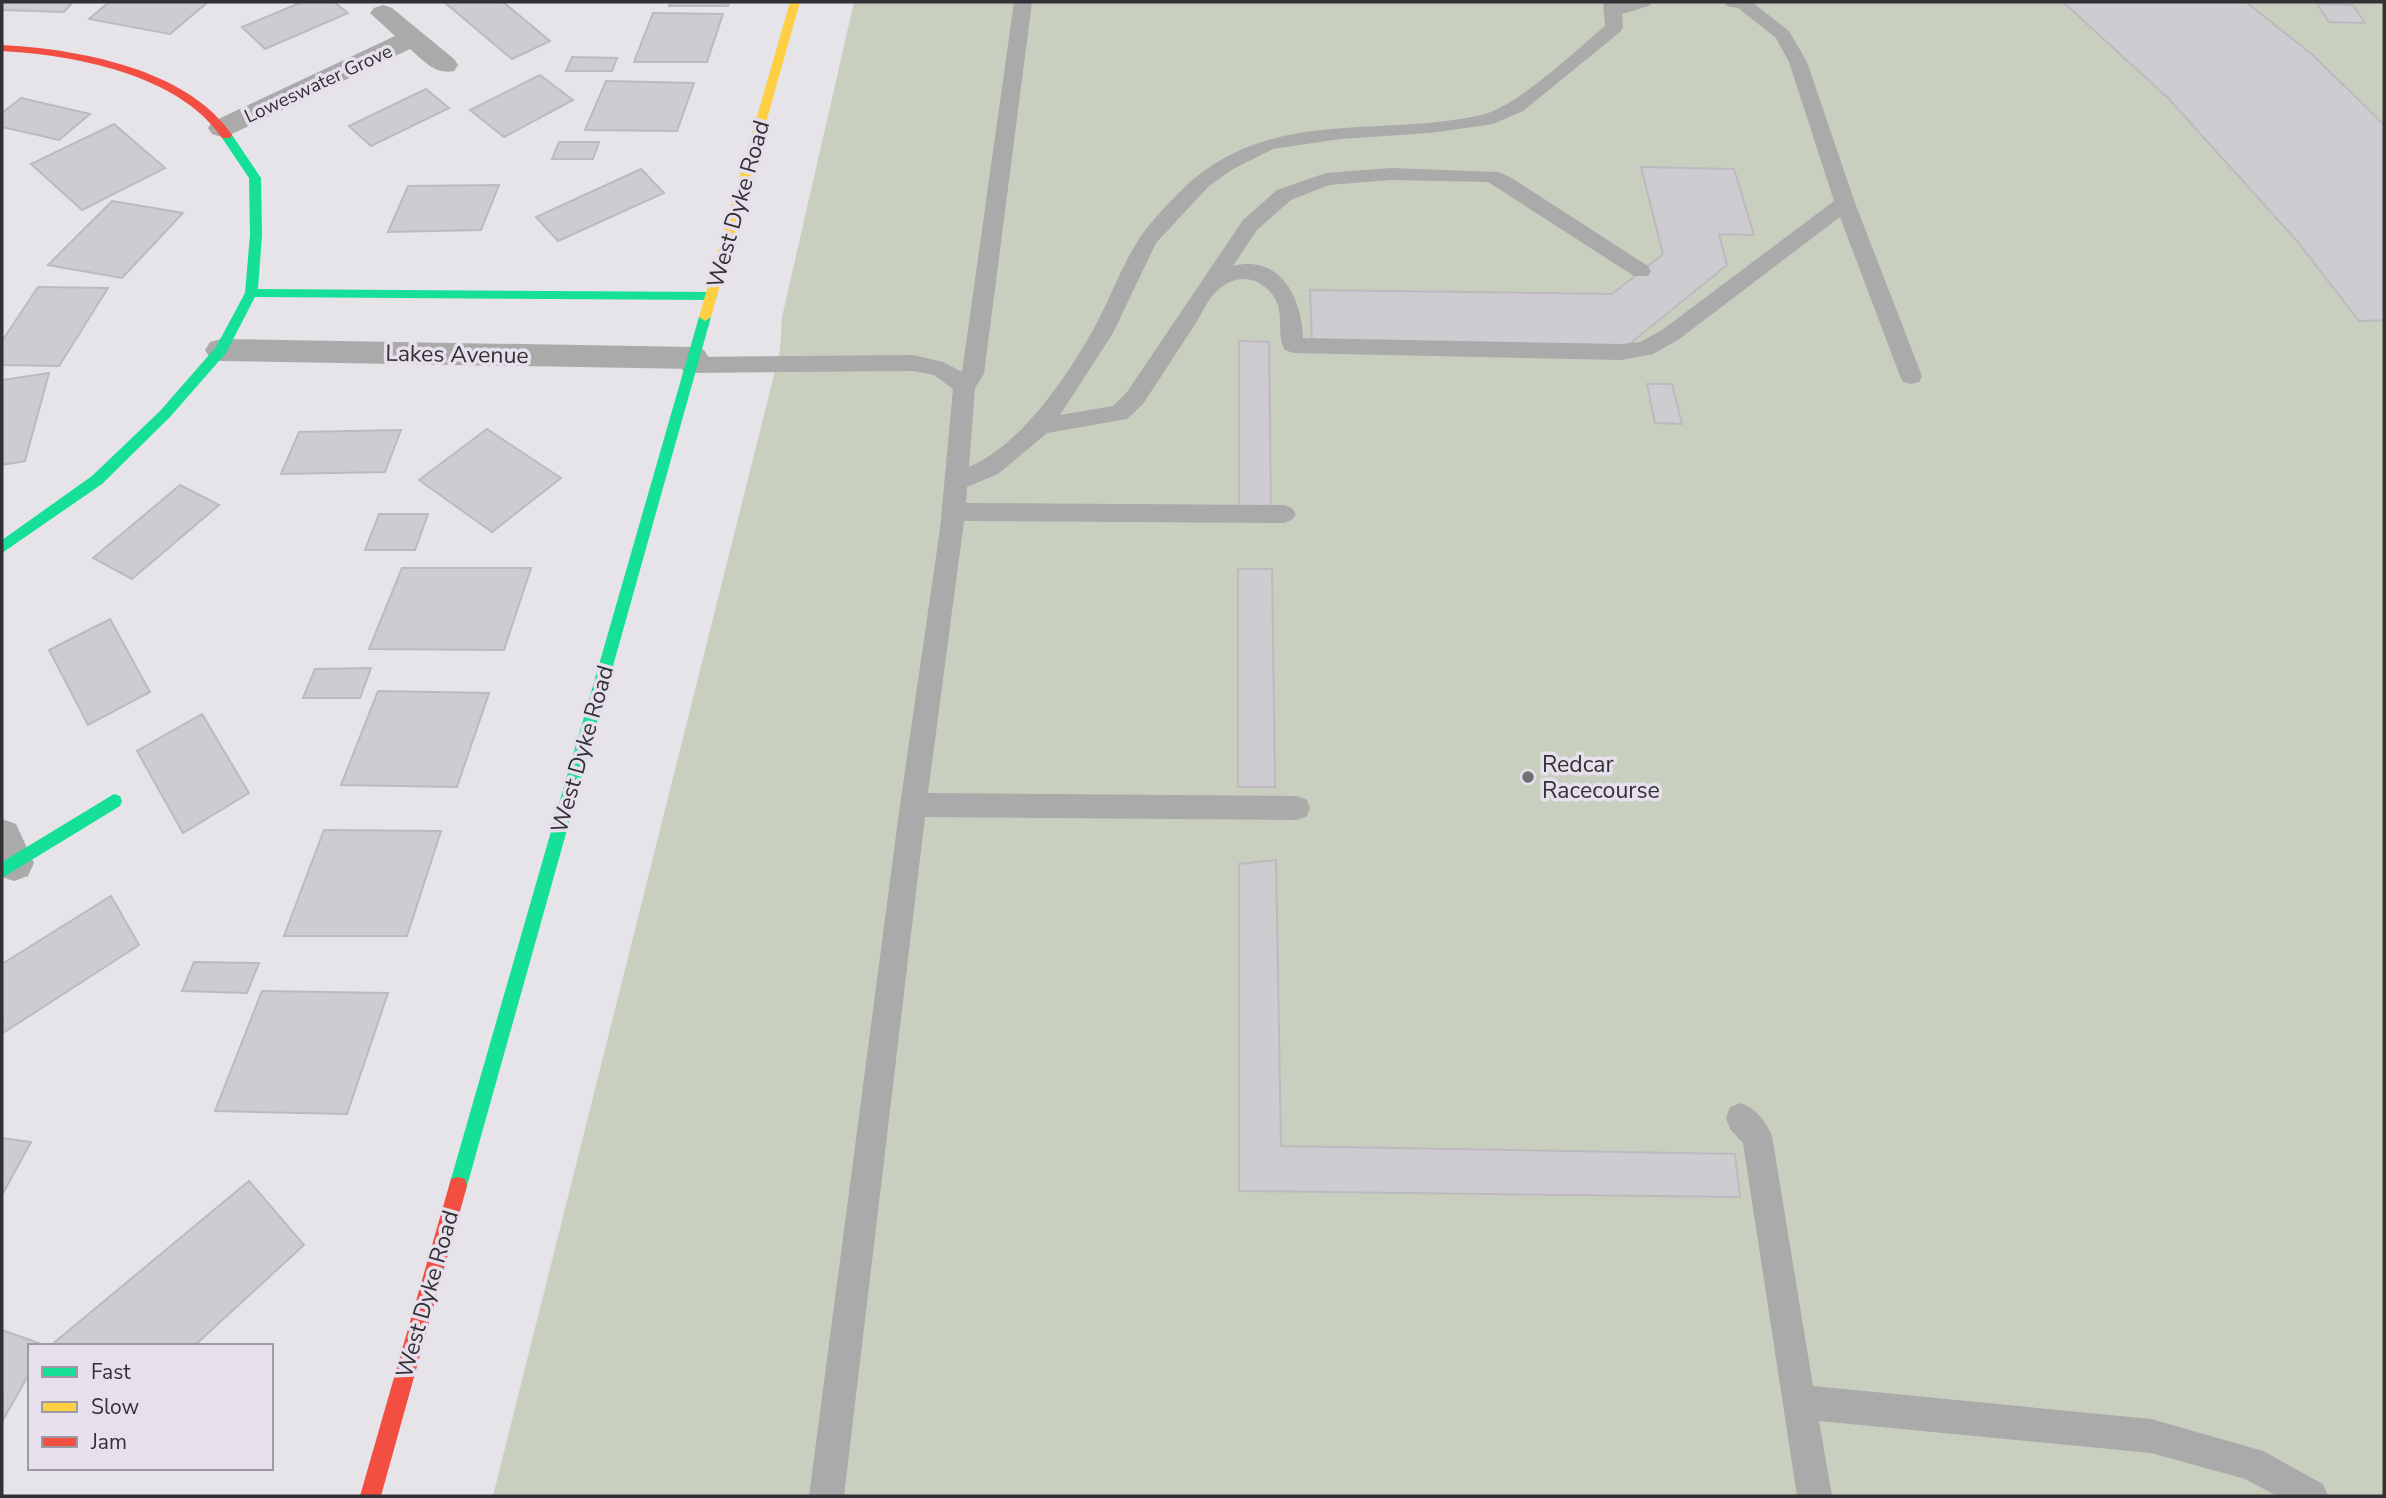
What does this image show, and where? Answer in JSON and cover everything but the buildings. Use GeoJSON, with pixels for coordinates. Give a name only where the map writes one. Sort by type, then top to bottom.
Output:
{"type":"FeatureCollection","features":[{"type":"Feature","properties":{"kind":"street","name":"West Dyke Road"},"geometry":{"type":"LineString","coordinates":[[370,1496],[795,2]]}},
{"type":"Feature","properties":{"kind":"street","name":"Loweswater Grove"},"geometry":{"type":"LineString","coordinates":[[383,13],[444,65]]}},
{"type":"Feature","properties":{"kind":"street","name":"Loweswater Grove"},"geometry":{"type":"LineString","coordinates":[[222,128],[413,38]]}},
{"type":"Feature","properties":{"kind":"street"},"geometry":{"type":"LineString","coordinates":[[2,48],[42,49],[103,60],[157,80],[202,110],[222,128],[255,178],[256,235],[251,293],[221,350],[165,414],[97,480],[2,547]]}},
{"type":"Feature","properties":{"kind":"street"},"geometry":{"type":"LineString","coordinates":[[251,293],[712,296]]}},
{"type":"Feature","properties":{"kind":"street","name":"Lakes Avenue"},"geometry":{"type":"LineString","coordinates":[[221,350],[692,361]]}},
{"type":"Feature","properties":{"kind":"street"},"geometry":{"type":"LineString","coordinates":[[6,857],[114,802]]}},
{"type":"Feature","properties":{"kind":"lane"},"geometry":{"type":"LineString","coordinates":[[826,1496],[954,512],[964,387],[973,374],[1023,2]]}},
{"type":"Feature","properties":{"kind":"lane"},"geometry":{"type":"LineString","coordinates":[[957,482],[989,468],[1041,426],[1102,333],[1148,240],[1202,182],[1226,165],[1268,144],[1340,133],[1486,120],[1516,107],[1614,28],[1613,6],[1643,2]]}},
{"type":"Feature","properties":{"kind":"lane"},"geometry":{"type":"LineString","coordinates":[[1733,2],[1744,4],[1783,35],[1798,62],[1845,203],[1911,376]]}},
{"type":"Feature","properties":{"kind":"lane"},"geometry":{"type":"LineString","coordinates":[[1041,426],[1119,413],[1135,398],[1250,225],[1284,195],[1326,179],[1391,174],[1491,176],[1503,181],[1641,271]]}},
{"type":"Feature","properties":{"kind":"lane"},"geometry":{"type":"LineString","coordinates":[[1210,286],[1230,274],[1246,272],[1258,273],[1272,280],[1291,310],[1293,345],[1621,352],[1645,349],[1702,313],[1845,203]]}},
{"type":"Feature","properties":{"kind":"lane"},"geometry":{"type":"LineString","coordinates":[[1684,301],[1702,313]]}},
{"type":"Feature","properties":{"kind":"lane"},"geometry":{"type":"LineString","coordinates":[[692,361],[913,363],[934,366],[952,374],[964,387]]}},
{"type":"Feature","properties":{"kind":"lane"},"geometry":{"type":"LineString","coordinates":[[954,512],[1284,514]]}},
{"type":"Feature","properties":{"kind":"lane"},"geometry":{"type":"LineString","coordinates":[[914,805],[1297,808]]}},
{"type":"Feature","properties":{"kind":"lane"},"geometry":{"type":"LineString","coordinates":[[1741,1118],[1757,1136],[1814,1496]]}},
{"type":"Feature","properties":{"kind":"lane"},"geometry":{"type":"LineString","coordinates":[[1799,1402],[2151,1436],[2252,1463],[2311,1496]]}},
{"type":"Feature","properties":{"kind":"green space","name":"Redcar Racecourse"},"geometry":{"type":"Polygon","coordinates":[[[854,2],[2384,2],[2384,1496],[493,1496],[780,351],[782,317],[854,2]]]}},
{"type":"Feature","properties":{"kind":"traffic: fast"},"geometry":{"type":"LineString","coordinates":[[2,547],[97,480],[165,414],[221,350],[251,293],[256,235],[255,178],[226,135]]}},
{"type":"Feature","properties":{"kind":"traffic: fast"},"geometry":{"type":"LineString","coordinates":[[251,293],[712,296]]}},
{"type":"Feature","properties":{"kind":"traffic: fast"},"geometry":{"type":"LineString","coordinates":[[458,1186],[705,317]]}},
{"type":"Feature","properties":{"kind":"traffic: fast"},"geometry":{"type":"LineString","coordinates":[[2,871],[114,801]]}},
{"type":"Feature","properties":{"kind":"traffic: slow"},"geometry":{"type":"LineString","coordinates":[[705,317],[795,2]]}},
{"type":"Feature","properties":{"kind":"traffic: jam"},"geometry":{"type":"LineString","coordinates":[[2,48],[74,55],[121,67],[165,86],[186,99],[213,120],[226,135]]}},
{"type":"Feature","properties":{"kind":"traffic: jam"},"geometry":{"type":"LineString","coordinates":[[370,1496],[458,1186]]}},
{"type":"Feature","properties":{"kind":"place","name":"Redcar Racecourse"},"geometry":{"type":"Point","coordinates":[1528,777]}}]}
